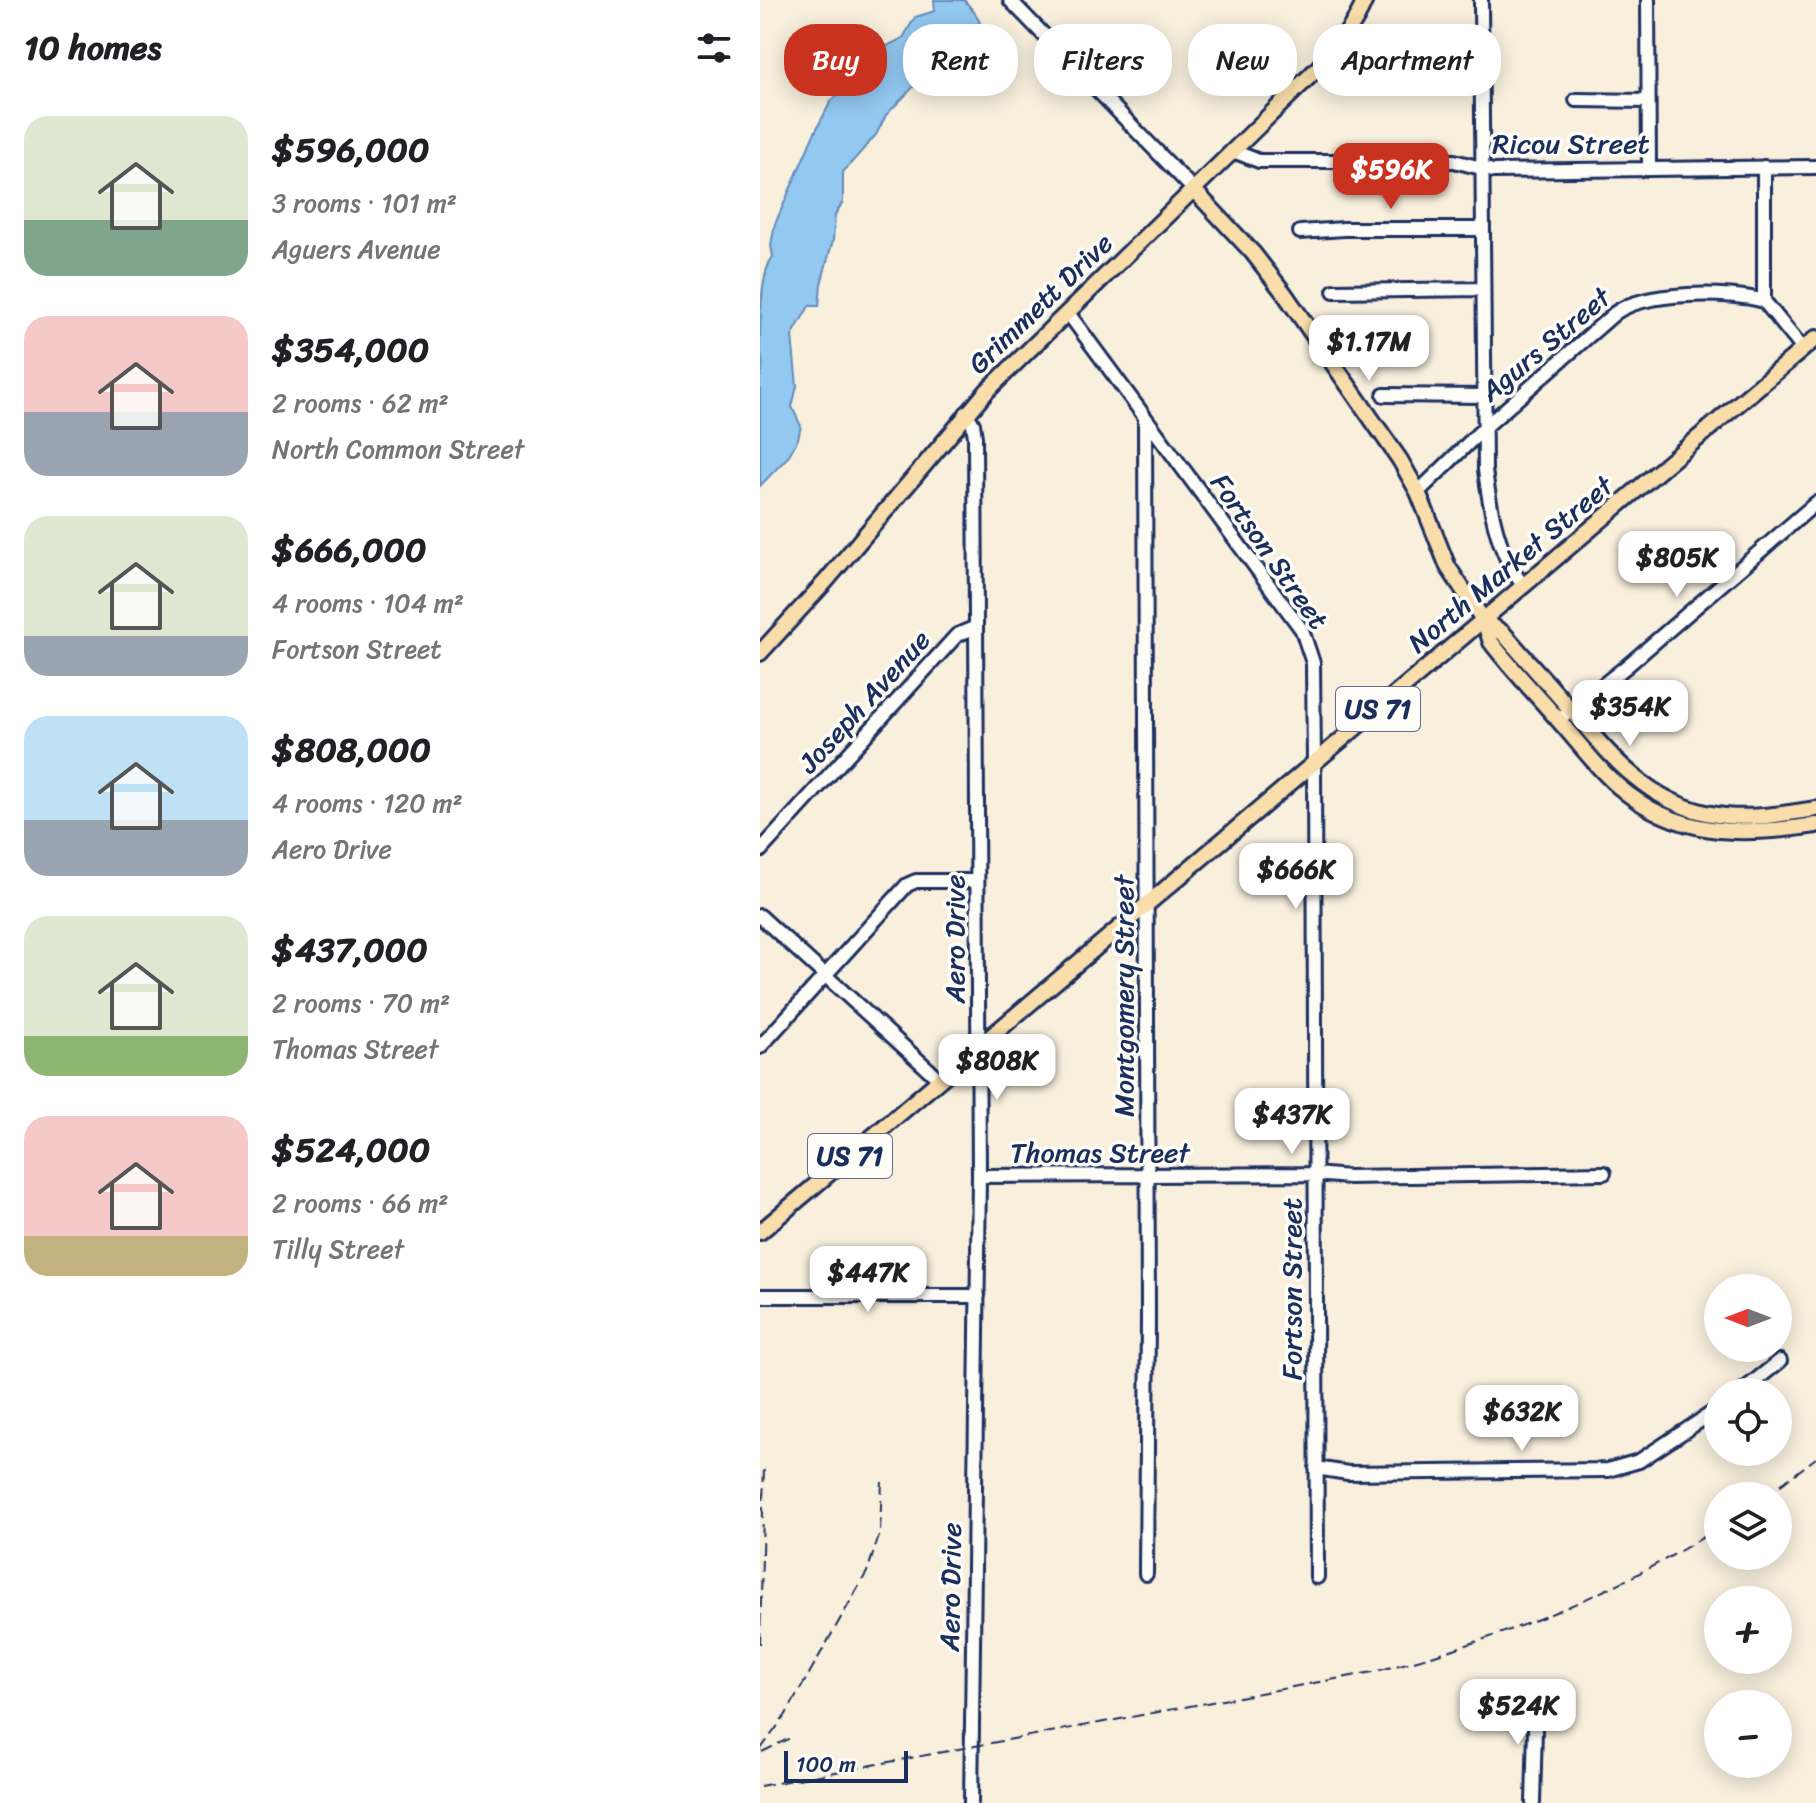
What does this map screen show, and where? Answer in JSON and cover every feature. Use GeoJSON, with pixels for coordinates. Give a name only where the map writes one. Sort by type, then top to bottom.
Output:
{"type":"FeatureCollection","features":[{"type":"Feature","properties":{"kind":"main road","name":"Grimmett Drive"},"geometry":{"type":"LineString","coordinates":[[760,653],[826,581],[966,413],[1341,43],[1365,0]]}},
{"type":"Feature","properties":{"kind":"main road"},"geometry":{"type":"LineString","coordinates":[[1194,190],[1244,242],[1284,293],[1400,460],[1418,492],[1448,567],[1484,621],[1497,650],[1646,788],[1675,803],[1708,814],[1742,817],[1816,809]]}},
{"type":"Feature","properties":{"kind":"main road","name":"North Market Street"},"geometry":{"type":"LineString","coordinates":[[760,1232],[1816,338]]}},
{"type":"Feature","properties":{"kind":"main road"},"geometry":{"type":"LineString","coordinates":[[1565,715],[1618,786],[1643,805],[1680,823],[1718,832],[1739,833],[1816,825]]}},
{"type":"Feature","properties":{"kind":"street"},"geometry":{"type":"LineString","coordinates":[[1010,0],[1194,190]]}},
{"type":"Feature","properties":{"kind":"street"},"geometry":{"type":"LineString","coordinates":[[1481,0],[1485,470],[1506,559],[1511,571],[1524,586]]}},
{"type":"Feature","properties":{"kind":"street"},"geometry":{"type":"LineString","coordinates":[[1648,0],[1649,167]]}},
{"type":"Feature","properties":{"kind":"street"},"geometry":{"type":"LineString","coordinates":[[1576,100],[1648,101]]}},
{"type":"Feature","properties":{"kind":"street","name":"Ricou Street"},"geometry":{"type":"LineString","coordinates":[[1233,151],[1259,161],[1454,161],[1493,171],[1816,167]]}},
{"type":"Feature","properties":{"kind":"street"},"geometry":{"type":"LineString","coordinates":[[1764,167],[1764,301],[1803,349]]}},
{"type":"Feature","properties":{"kind":"street"},"geometry":{"type":"LineString","coordinates":[[1300,232],[1483,229]]}},
{"type":"Feature","properties":{"kind":"street"},"geometry":{"type":"LineString","coordinates":[[1334,291],[1483,289]]}},
{"type":"Feature","properties":{"kind":"street","name":"Agurs Street"},"geometry":{"type":"LineString","coordinates":[[1418,492],[1484,428],[1630,303],[1658,297],[1704,296],[1744,296],[1764,301]]}},
{"type":"Feature","properties":{"kind":"street","name":"Fortson Street"},"geometry":{"type":"LineString","coordinates":[[1068,313],[1306,638],[1313,663],[1317,1577]]}},
{"type":"Feature","properties":{"kind":"street"},"geometry":{"type":"LineString","coordinates":[[1384,395],[1484,396]]}},
{"type":"Feature","properties":{"kind":"street","name":"Aero Drive"},"geometry":{"type":"LineString","coordinates":[[966,413],[973,424],[975,437],[979,1046],[971,1803]]}},
{"type":"Feature","properties":{"kind":"street","name":"Montgomery Street"},"geometry":{"type":"LineString","coordinates":[[1145,418],[1146,1574]]}},
{"type":"Feature","properties":{"kind":"street"},"geometry":{"type":"LineString","coordinates":[[1565,715],[1627,666],[1816,503]]}},
{"type":"Feature","properties":{"kind":"street","name":"Joseph Avenue"},"geometry":{"type":"LineString","coordinates":[[760,851],[957,635],[976,627]]}},
{"type":"Feature","properties":{"kind":"street"},"geometry":{"type":"LineString","coordinates":[[760,1047],[907,885],[916,881],[977,881]]}},
{"type":"Feature","properties":{"kind":"street"},"geometry":{"type":"LineString","coordinates":[[760,916],[940,1080]]}},
{"type":"Feature","properties":{"kind":"street","name":"Thomas Street"},"geometry":{"type":"LineString","coordinates":[[979,1176],[1315,1174],[1349,1177],[1604,1173]]}},
{"type":"Feature","properties":{"kind":"street"},"geometry":{"type":"LineString","coordinates":[[760,1296],[978,1296]]}},
{"type":"Feature","properties":{"kind":"street"},"geometry":{"type":"LineString","coordinates":[[1759,1378],[1779,1362]]}},
{"type":"Feature","properties":{"kind":"street"},"geometry":{"type":"LineString","coordinates":[[1316,1468],[1348,1473],[1608,1470],[1639,1461],[1704,1418]]}},
{"type":"Feature","properties":{"kind":"street"},"geometry":{"type":"LineString","coordinates":[[1533,1803],[1536,1691]]}},
{"type":"Feature","properties":{"kind":"water"},"geometry":{"type":"Polygon","coordinates":[[[934,0],[964,0],[980,24],[911,24],[915,17],[935,11],[934,0]]]}},
{"type":"Feature","properties":{"kind":"water"},"geometry":{"type":"Polygon","coordinates":[[[903,38],[905,96],[886,115],[876,135],[843,172],[843,202],[835,215],[819,306],[809,306],[792,336],[797,386],[792,407],[801,426],[798,439],[788,457],[760,486],[761,312],[765,274],[773,257],[771,245],[775,224],[831,101],[836,96],[887,96],[887,46],[903,38]]]}},
{"type":"Feature","properties":{"kind":"railway"},"geometry":{"type":"LineString","coordinates":[[1784,1482],[1816,1458]]}},
{"type":"Feature","properties":{"kind":"railway"},"geometry":{"type":"LineString","coordinates":[[760,1644],[764,1465]]}},
{"type":"Feature","properties":{"kind":"railway"},"geometry":{"type":"LineString","coordinates":[[760,1750],[785,1716],[867,1572],[880,1533],[882,1480]]}},
{"type":"Feature","properties":{"kind":"railway"},"geometry":{"type":"LineString","coordinates":[[760,1786],[1373,1672],[1463,1646],[1551,1614],[1636,1575],[1704,1536]]}},
{"type":"Feature","properties":{"kind":"railway"},"geometry":{"type":"LineString","coordinates":[[762,1752],[794,1736]]}}]}
